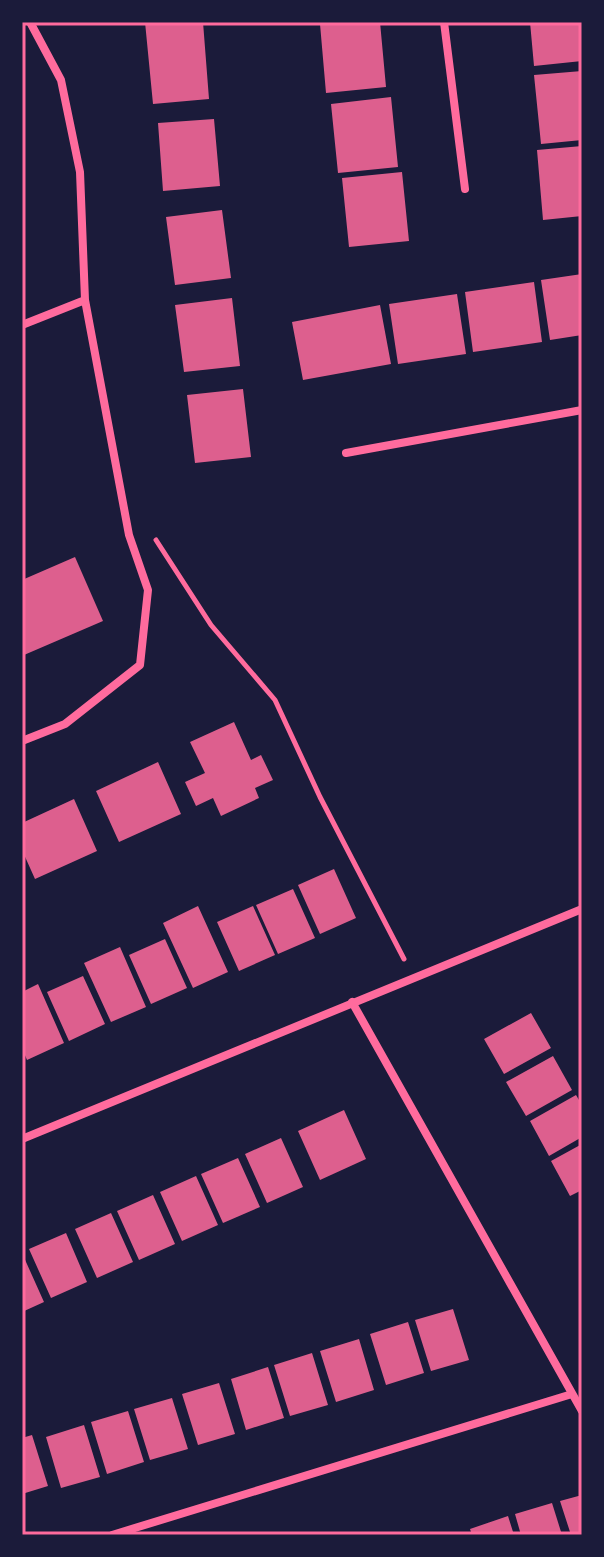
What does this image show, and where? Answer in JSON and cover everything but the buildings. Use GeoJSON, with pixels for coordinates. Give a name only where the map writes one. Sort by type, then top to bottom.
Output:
{"type":"FeatureCollection","features":[{"type":"Feature","properties":{"kind":"street"},"geometry":{"type":"LineString","coordinates":[[22,741],[65,724],[140,665],[148,590],[129,535],[85,300],[80,172],[61,80],[30,22]]}},
{"type":"Feature","properties":{"kind":"street"},"geometry":{"type":"LineString","coordinates":[[444,22],[465,189]]}},
{"type":"Feature","properties":{"kind":"street"},"geometry":{"type":"LineString","coordinates":[[22,325],[85,300]]}},
{"type":"Feature","properties":{"kind":"street"},"geometry":{"type":"LineString","coordinates":[[346,453],[582,410]]}},
{"type":"Feature","properties":{"kind":"street"},"geometry":{"type":"LineString","coordinates":[[22,1139],[582,909]]}},
{"type":"Feature","properties":{"kind":"street"},"geometry":{"type":"LineString","coordinates":[[352,1002],[582,1411]]}},
{"type":"Feature","properties":{"kind":"street"},"geometry":{"type":"LineString","coordinates":[[112,1535],[572,1394]]}},
{"type":"Feature","properties":{"kind":"path"},"geometry":{"type":"LineString","coordinates":[[155,539],[211,625],[275,700],[320,797],[406,964]]}}]}
